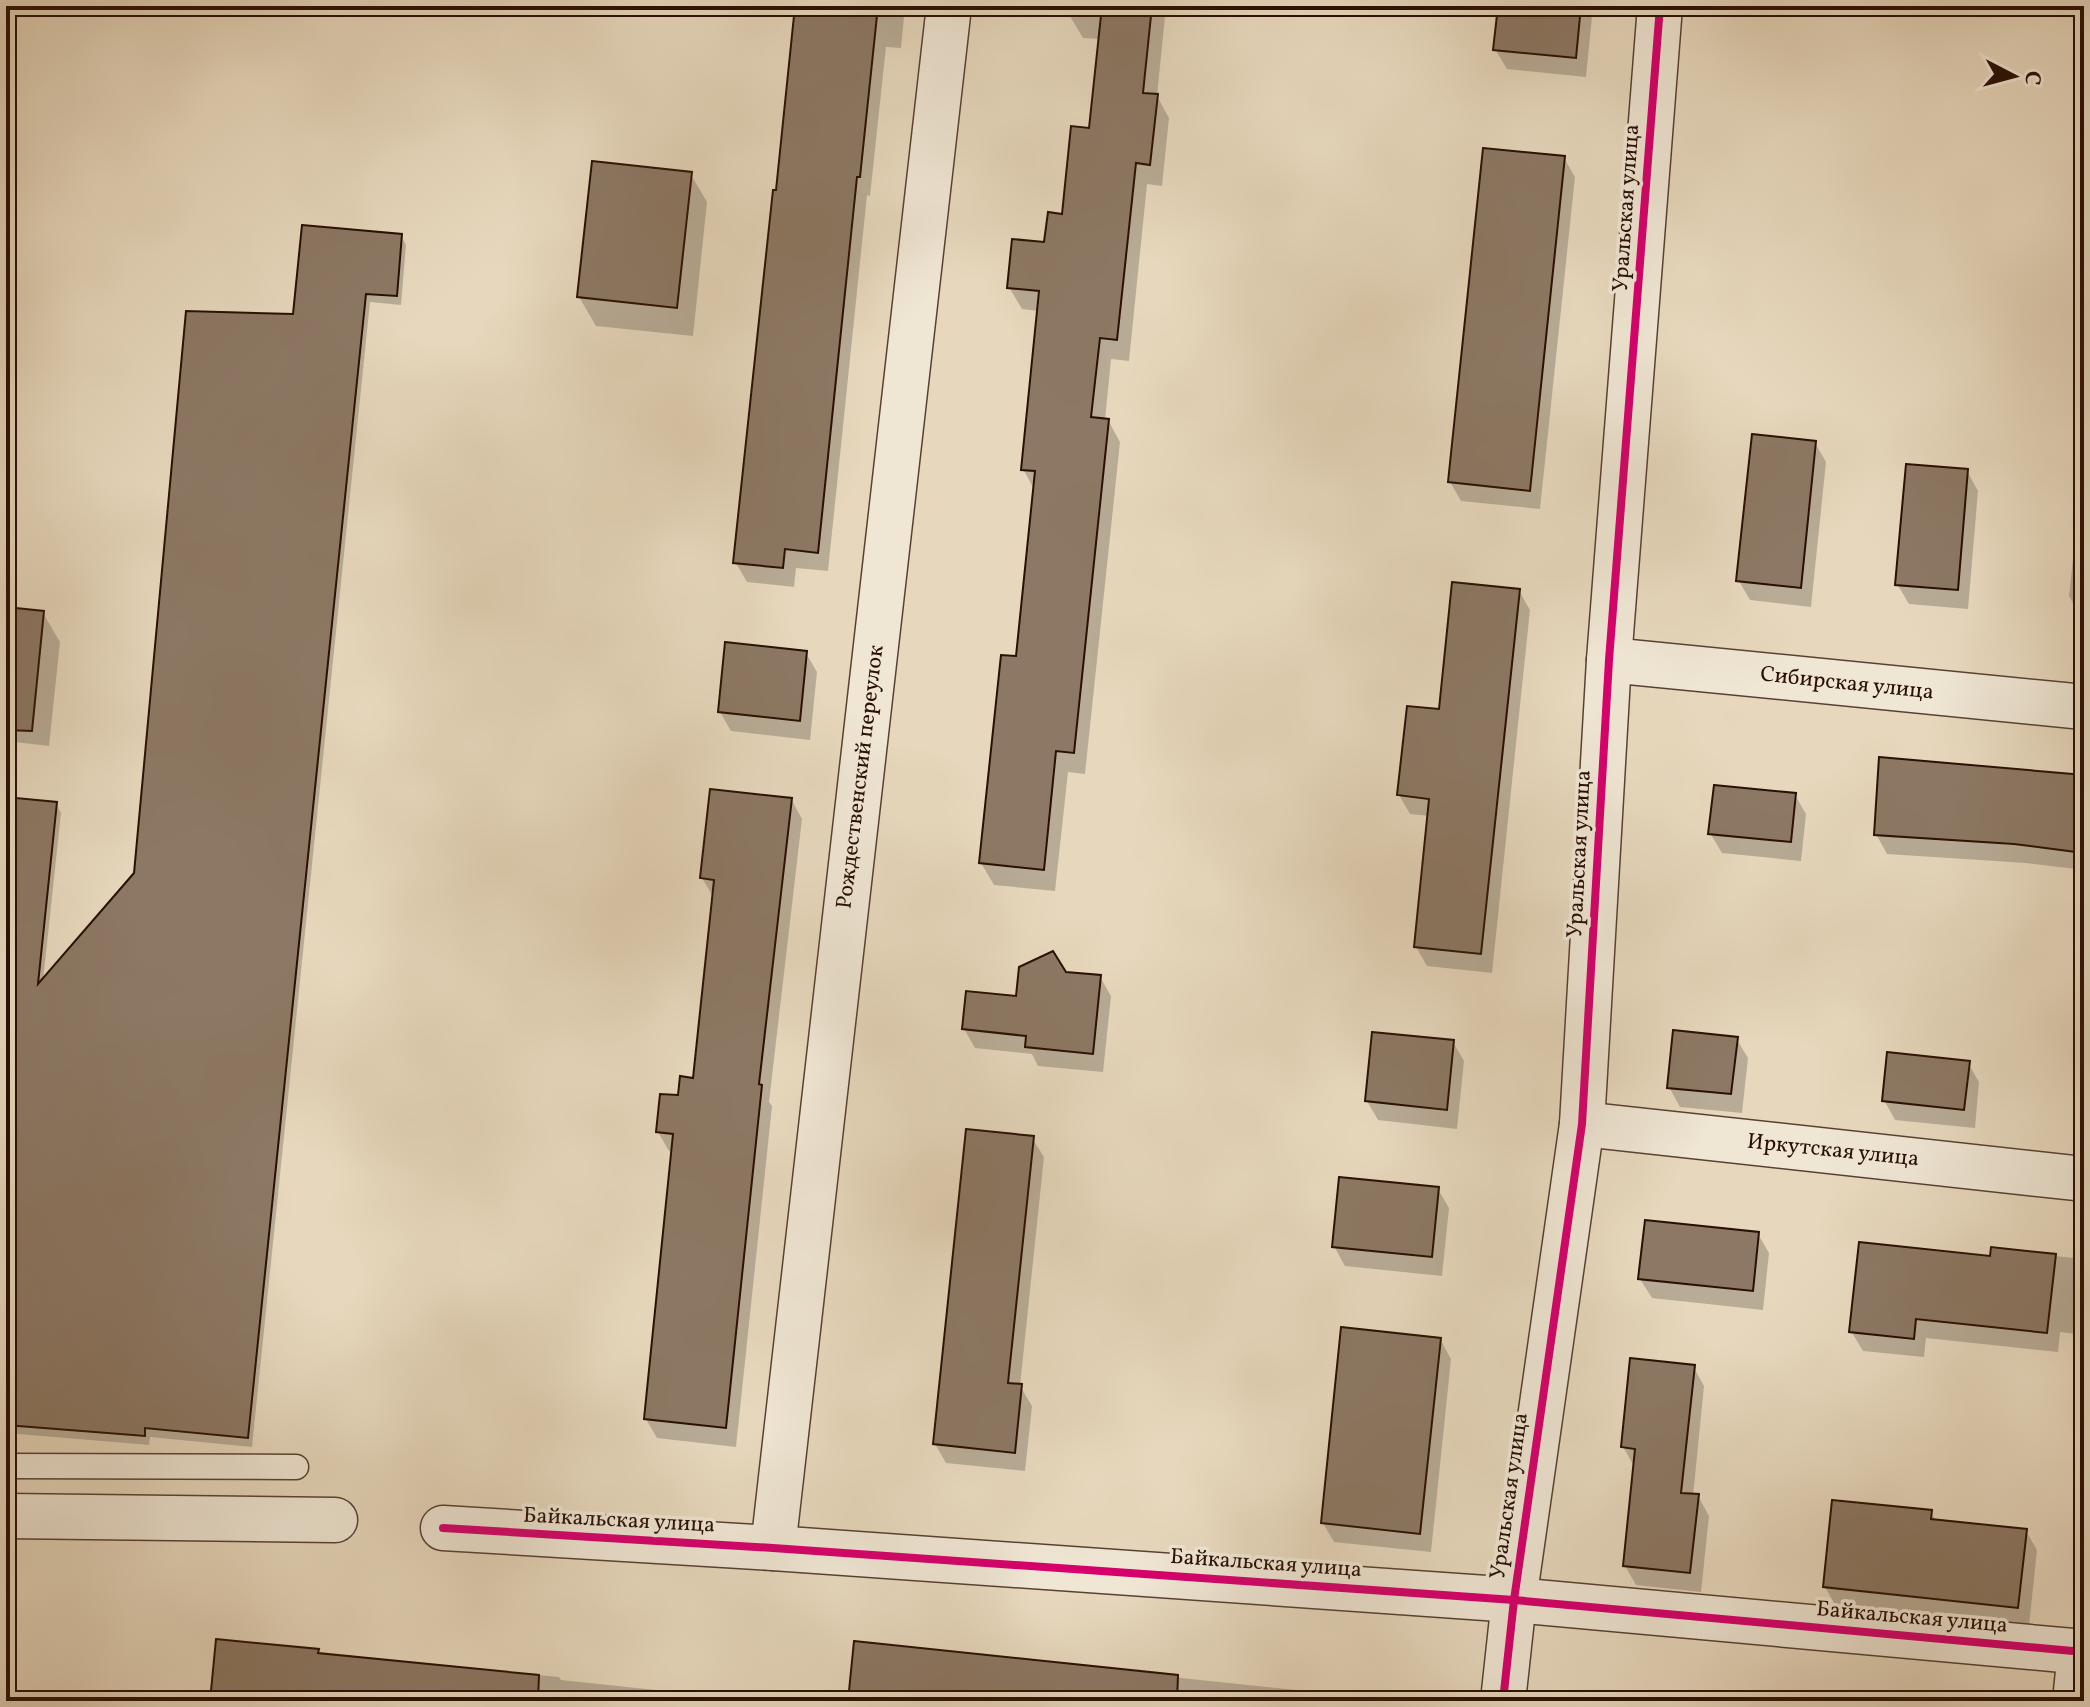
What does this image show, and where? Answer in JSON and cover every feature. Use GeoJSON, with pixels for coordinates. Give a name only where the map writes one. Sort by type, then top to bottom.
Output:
{"type":"FeatureCollection","features":[{"type":"Feature","properties":{"kind":"street","name":"Рождественский переулок"},"geometry":{"type":"LineString","coordinates":[[773,1548],[949,6]]}},
{"type":"Feature","properties":{"kind":"street","name":"Уральская улица"},"geometry":{"type":"LineString","coordinates":[[1503,1701],[1514,1600],[1582,1124],[1609,660],[1660,6]]}},
{"type":"Feature","properties":{"kind":"street","name":"Сибирская улица"},"geometry":{"type":"LineString","coordinates":[[1609,660],[2084,707]]}},
{"type":"Feature","properties":{"kind":"street","name":"Иркутская улица"},"geometry":{"type":"LineString","coordinates":[[1582,1124],[2084,1179]]}},
{"type":"Feature","properties":{"kind":"street"},"geometry":{"type":"LineString","coordinates":[[6,1516],[335,1520]]}},
{"type":"Feature","properties":{"kind":"street","name":"Байкальская улица"},"geometry":{"type":"LineString","coordinates":[[443,1528],[1514,1600],[2082,1652]]}},
{"type":"Feature","properties":{"kind":"street"},"geometry":{"type":"LineString","coordinates":[[2075,1701],[2082,1652]]}},
{"type":"Feature","properties":{"kind":"lane"},"geometry":{"type":"LineString","coordinates":[[6,1466],[296,1467]]}},
{"type":"Feature","properties":{"kind":"building"},"geometry":{"type":"Polygon","coordinates":[[[795,6],[878,6],[818,553],[785,549],[783,568],[733,563],[795,6]]]}},
{"type":"Feature","properties":{"kind":"building"},"geometry":{"type":"Polygon","coordinates":[[[1102,6],[1152,6],[1143,93],[1158,94],[1150,165],[1136,163],[1117,340],[1100,338],[1091,417],[1109,419],[1074,753],[1056,751],[1044,870],[979,863],[1001,655],[1016,656],[1035,471],[1021,470],[1039,291],[1007,288],[1012,239],[1044,242],[1048,212],[1062,214],[1071,126],[1089,128],[1102,6]]]}},
{"type":"Feature","properties":{"kind":"building"},"geometry":{"type":"Polygon","coordinates":[[[1498,6],[1581,6],[1576,58],[1493,50],[1498,6]]]}},
{"type":"Feature","properties":{"kind":"building"},"geometry":{"type":"Polygon","coordinates":[[[1483,148],[1565,156],[1530,491],[1448,482],[1483,148]]]}},
{"type":"Feature","properties":{"kind":"building"},"geometry":{"type":"Polygon","coordinates":[[[592,161],[692,172],[677,308],[577,297],[592,161]]]}},
{"type":"Feature","properties":{"kind":"building"},"geometry":{"type":"Polygon","coordinates":[[[302,225],[402,234],[397,296],[366,294],[248,1438],[145,1428],[145,1436],[6,1425],[6,797],[57,802],[38,984],[134,873],[186,311],[293,314],[302,225]]]}},
{"type":"Feature","properties":{"kind":"building"},"geometry":{"type":"Polygon","coordinates":[[[1752,434],[1816,441],[1801,588],[1736,581],[1752,434]]]}},
{"type":"Feature","properties":{"kind":"building"},"geometry":{"type":"Polygon","coordinates":[[[1906,464],[1968,469],[1958,590],[1895,585],[1906,464]]]}},
{"type":"Feature","properties":{"kind":"building"},"geometry":{"type":"Polygon","coordinates":[[[1452,582],[1520,589],[1481,954],[1414,947],[1429,799],[1397,795],[1407,706],[1439,709],[1452,582]]]}},
{"type":"Feature","properties":{"kind":"building"},"geometry":{"type":"Polygon","coordinates":[[[6,607],[44,611],[32,731],[6,730],[6,607]]]}},
{"type":"Feature","properties":{"kind":"building"},"geometry":{"type":"Polygon","coordinates":[[[725,642],[807,651],[800,721],[718,712],[725,642]]]}},
{"type":"Feature","properties":{"kind":"building"},"geometry":{"type":"Polygon","coordinates":[[[1879,757],[2084,775],[2084,853],[2014,844],[1874,835],[1879,757]]]}},
{"type":"Feature","properties":{"kind":"building"},"geometry":{"type":"Polygon","coordinates":[[[1714,785],[1796,793],[1791,842],[1708,834],[1714,785]]]}},
{"type":"Feature","properties":{"kind":"building"},"geometry":{"type":"Polygon","coordinates":[[[710,789],[792,798],[759,1084],[762,1085],[726,1428],[644,1419],[673,1134],[656,1132],[660,1094],[678,1095],[680,1076],[693,1078],[714,880],[700,878],[710,789]]]}},
{"type":"Feature","properties":{"kind":"building"},"geometry":{"type":"Polygon","coordinates":[[[1053,951],[1066,972],[1101,975],[1093,1054],[1025,1047],[1026,1036],[962,1029],[966,991],[1016,996],[1019,967],[1053,951]]]}},
{"type":"Feature","properties":{"kind":"building"},"geometry":{"type":"Polygon","coordinates":[[[1673,1030],[1738,1037],[1731,1094],[1667,1088],[1673,1030]]]}},
{"type":"Feature","properties":{"kind":"building"},"geometry":{"type":"Polygon","coordinates":[[[1372,1032],[1454,1040],[1447,1110],[1365,1101],[1372,1032]]]}},
{"type":"Feature","properties":{"kind":"building"},"geometry":{"type":"Polygon","coordinates":[[[1887,1052],[1970,1061],[1964,1110],[1882,1101],[1887,1052]]]}},
{"type":"Feature","properties":{"kind":"building"},"geometry":{"type":"Polygon","coordinates":[[[966,1129],[1034,1136],[1008,1383],[1022,1384],[1015,1453],[933,1444],[966,1129]]]}},
{"type":"Feature","properties":{"kind":"building"},"geometry":{"type":"Polygon","coordinates":[[[1339,1177],[1439,1187],[1432,1257],[1332,1247],[1339,1177]]]}},
{"type":"Feature","properties":{"kind":"building"},"geometry":{"type":"Polygon","coordinates":[[[1645,1220],[1759,1232],[1753,1291],[1638,1279],[1645,1220]]]}},
{"type":"Feature","properties":{"kind":"building"},"geometry":{"type":"Polygon","coordinates":[[[1859,1242],[1990,1256],[1991,1247],[2056,1254],[2047,1333],[1916,1319],[1914,1339],[1849,1332],[1859,1242]]]}},
{"type":"Feature","properties":{"kind":"building"},"geometry":{"type":"Polygon","coordinates":[[[1341,1327],[1441,1338],[1420,1534],[1321,1523],[1341,1327]]]}},
{"type":"Feature","properties":{"kind":"building"},"geometry":{"type":"Polygon","coordinates":[[[1630,1358],[1695,1365],[1681,1493],[1699,1494],[1690,1573],[1623,1566],[1635,1449],[1621,1447],[1630,1358]]]}},
{"type":"Feature","properties":{"kind":"building"},"geometry":{"type":"Polygon","coordinates":[[[1832,1500],[1932,1510],[1931,1519],[2027,1529],[2018,1608],[1823,1587],[1832,1500]]]}},
{"type":"Feature","properties":{"kind":"building"},"geometry":{"type":"Polygon","coordinates":[[[216,1639],[319,1649],[318,1653],[539,1675],[538,1701],[210,1701],[216,1639]]]}},
{"type":"Feature","properties":{"kind":"building"},"geometry":{"type":"Polygon","coordinates":[[[854,1641],[1178,1675],[1177,1701],[848,1701],[854,1641]]]}},
{"type":"Feature","properties":{"kind":"cycle path"},"geometry":{"type":"LineString","coordinates":[[1503,1701],[1514,1600],[1582,1124],[1609,660],[1660,6]]}},
{"type":"Feature","properties":{"kind":"cycle path"},"geometry":{"type":"LineString","coordinates":[[443,1528],[1514,1600],[2084,1652]]}}]}
